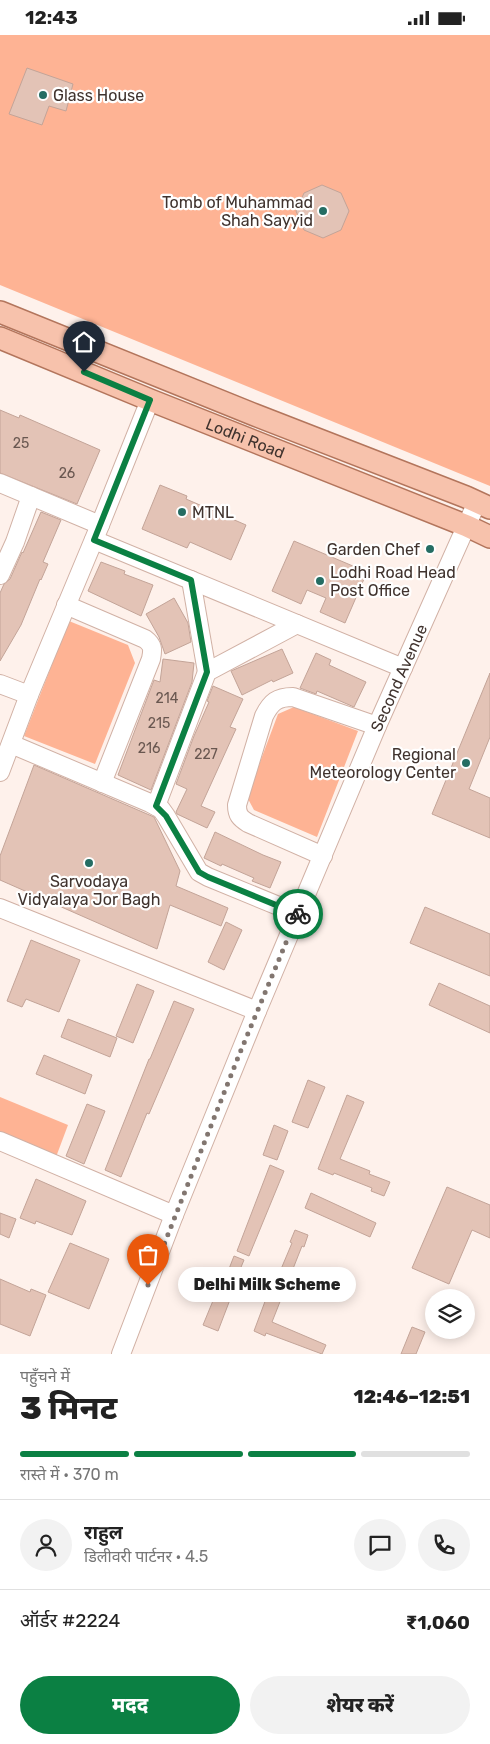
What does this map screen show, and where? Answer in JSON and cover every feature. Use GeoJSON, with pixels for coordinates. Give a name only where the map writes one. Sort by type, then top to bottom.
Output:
{"type":"FeatureCollection","features":[{"type":"Feature","properties":{"kind":"main road","name":"Lodhi Road"},"geometry":{"type":"LineString","coordinates":[[0,312],[484,505]]}},
{"type":"Feature","properties":{"kind":"main road","name":"Lodhi Road"},"geometry":{"type":"LineString","coordinates":[[0,338],[467,526],[490,537]]}},
{"type":"Feature","properties":{"kind":"street"},"geometry":{"type":"LineString","coordinates":[[150,400],[4,758],[102,783],[156,806],[166,816],[199,872],[298,914]]}},
{"type":"Feature","properties":{"kind":"street"},"geometry":{"type":"LineString","coordinates":[[0,483],[32,496],[97,533],[191,580],[403,668]]}},
{"type":"Feature","properties":{"kind":"street"},"geometry":{"type":"LineString","coordinates":[[0,575],[15,542],[32,496]]}},
{"type":"Feature","properties":{"kind":"street","name":"Second Avenue"},"geometry":{"type":"LineString","coordinates":[[121,1354],[174,1215],[257,1011],[377,726],[467,526],[484,505]]}},
{"type":"Feature","properties":{"kind":"street"},"geometry":{"type":"LineString","coordinates":[[156,806],[207,672],[191,580]]}},
{"type":"Feature","properties":{"kind":"street"},"geometry":{"type":"LineString","coordinates":[[66,605],[145,639],[151,643],[153,649],[151,659],[102,783]]}},
{"type":"Feature","properties":{"kind":"street"},"geometry":{"type":"LineString","coordinates":[[207,672],[297,624]]}},
{"type":"Feature","properties":{"kind":"street"},"geometry":{"type":"LineString","coordinates":[[0,684],[29,695]]}},
{"type":"Feature","properties":{"kind":"street"},"geometry":{"type":"LineString","coordinates":[[323,856],[248,823],[237,813],[237,805],[264,716],[269,706],[276,700],[282,697],[293,697],[377,726]]}},
{"type":"Feature","properties":{"kind":"street"},"geometry":{"type":"LineString","coordinates":[[0,908],[257,1011]]}},
{"type":"Feature","properties":{"kind":"street"},"geometry":{"type":"LineString","coordinates":[[0,1141],[174,1215]]}},
{"type":"Feature","properties":{"kind":"shaded area"},"geometry":{"type":"Polygon","coordinates":[[[0,35],[490,35],[490,486],[0,285],[0,35]]]}},
{"type":"Feature","properties":{"kind":"shaded area"},"geometry":{"type":"Polygon","coordinates":[[[69,621],[128,645],[135,663],[95,764],[24,736],[69,621]]]}},
{"type":"Feature","properties":{"kind":"shaded area"},"geometry":{"type":"Polygon","coordinates":[[[294,707],[358,731],[317,837],[254,810],[247,797],[278,714],[294,707]]]}},
{"type":"Feature","properties":{"kind":"shaded area"},"geometry":{"type":"Polygon","coordinates":[[[0,1097],[68,1125],[56,1157],[0,1134],[0,1097]]]}},
{"type":"Feature","properties":{"kind":"building","name":"Glass House"},"geometry":{"type":"Polygon","coordinates":[[[27,68],[73,84],[66,111],[49,106],[42,125],[9,114],[27,68]]]}},
{"type":"Feature","properties":{"kind":"building","name":"Tomb of Muhammad Shah Sayyid"},"geometry":{"type":"Polygon","coordinates":[[[322,185],[341,193],[349,211],[341,230],[323,238],[304,230],[296,211],[304,193],[322,185]]]}},
{"type":"Feature","properties":{"kind":"building"},"geometry":{"type":"Polygon","coordinates":[[[0,410],[19,418],[20,415],[100,450],[77,504],[0,473],[0,410]]]}},
{"type":"Feature","properties":{"kind":"building","name":"MTNL"},"geometry":{"type":"Polygon","coordinates":[[[160,485],[187,496],[186,499],[246,525],[231,560],[190,542],[187,548],[142,529],[160,485]]]}},
{"type":"Feature","properties":{"kind":"building"},"geometry":{"type":"Polygon","coordinates":[[[41,512],[61,520],[43,562],[48,564],[21,625],[0,661],[0,593],[4,584],[10,579],[41,512]]]}},
{"type":"Feature","properties":{"kind":"building","name":"Lodhi Road Head Post Office"},"geometry":{"type":"Polygon","coordinates":[[[294,541],[367,572],[345,623],[320,612],[326,598],[307,590],[301,604],[272,591],[294,541]]]}},
{"type":"Feature","properties":{"kind":"building"},"geometry":{"type":"Polygon","coordinates":[[[101,562],[125,571],[124,574],[153,585],[141,616],[88,591],[101,562]]]}},
{"type":"Feature","properties":{"kind":"building"},"geometry":{"type":"Polygon","coordinates":[[[174,598],[188,623],[191,642],[165,654],[159,637],[146,614],[174,598]]]}},
{"type":"Feature","properties":{"kind":"building"},"geometry":{"type":"Polygon","coordinates":[[[282,649],[293,673],[273,682],[272,680],[242,695],[231,671],[282,649]]]}},
{"type":"Feature","properties":{"kind":"building"},"geometry":{"type":"Polygon","coordinates":[[[316,653],[331,660],[329,665],[366,682],[354,707],[317,691],[316,694],[300,688],[316,653]]]}},
{"type":"Feature","properties":{"kind":"building"},"geometry":{"type":"Polygon","coordinates":[[[163,659],[194,663],[192,682],[151,790],[118,775],[154,680],[160,682],[163,659]]]}},
{"type":"Feature","properties":{"kind":"building","name":"Regional Meteorology Center"},"geometry":{"type":"Polygon","coordinates":[[[490,673],[490,737],[469,789],[490,798],[490,838],[432,814],[490,673]]]}},
{"type":"Feature","properties":{"kind":"building"},"geometry":{"type":"Polygon","coordinates":[[[213,686],[243,699],[230,727],[236,729],[201,806],[215,812],[207,828],[177,814],[176,812],[187,789],[176,784],[209,702],[207,701],[213,686]]]}},
{"type":"Feature","properties":{"kind":"building","name":"Sarvodaya Vidyalaya Jor Bagh"},"geometry":{"type":"Polygon","coordinates":[[[34,765],[154,817],[180,871],[176,886],[228,908],[221,926],[170,905],[157,949],[0,880],[0,856],[34,765]]]}},
{"type":"Feature","properties":{"kind":"building"},"geometry":{"type":"Polygon","coordinates":[[[215,832],[281,862],[270,888],[252,881],[254,878],[204,858],[215,832]]]}},
{"type":"Feature","properties":{"kind":"building"},"geometry":{"type":"Polygon","coordinates":[[[425,907],[490,934],[490,976],[410,943],[425,907]]]}},
{"type":"Feature","properties":{"kind":"building"},"geometry":{"type":"Polygon","coordinates":[[[226,922],[242,930],[224,970],[208,962],[226,922]]]}},
{"type":"Feature","properties":{"kind":"building"},"geometry":{"type":"Polygon","coordinates":[[[31,940],[80,960],[59,1012],[26,999],[22,1007],[7,1001],[31,940]]]}},
{"type":"Feature","properties":{"kind":"building"},"geometry":{"type":"Polygon","coordinates":[[[439,983],[490,1006],[490,1033],[429,1005],[439,983]]]}},
{"type":"Feature","properties":{"kind":"building"},"geometry":{"type":"Polygon","coordinates":[[[137,984],[154,991],[133,1043],[116,1036],[137,984]]]}},
{"type":"Feature","properties":{"kind":"building"},"geometry":{"type":"Polygon","coordinates":[[[174,1001],[194,1009],[149,1114],[147,1113],[121,1177],[105,1170],[174,1001]]]}},
{"type":"Feature","properties":{"kind":"building"},"geometry":{"type":"Polygon","coordinates":[[[68,1019],[117,1038],[110,1057],[61,1037],[68,1019]]]}},
{"type":"Feature","properties":{"kind":"building"},"geometry":{"type":"Polygon","coordinates":[[[44,1055],[92,1075],[85,1094],[36,1074],[44,1055]]]}},
{"type":"Feature","properties":{"kind":"building"},"geometry":{"type":"Polygon","coordinates":[[[308,1080],[325,1087],[308,1128],[292,1122],[308,1080]]]}},
{"type":"Feature","properties":{"kind":"building"},"geometry":{"type":"Polygon","coordinates":[[[347,1095],[364,1102],[340,1159],[370,1171],[369,1174],[390,1182],[384,1196],[371,1191],[372,1188],[334,1173],[333,1175],[318,1169],[347,1095]]]}},
{"type":"Feature","properties":{"kind":"building"},"geometry":{"type":"Polygon","coordinates":[[[87,1104],[105,1111],[84,1164],[66,1156],[87,1104]]]}},
{"type":"Feature","properties":{"kind":"building"},"geometry":{"type":"Polygon","coordinates":[[[274,1125],[288,1131],[277,1160],[263,1155],[274,1125]]]}},
{"type":"Feature","properties":{"kind":"building"},"geometry":{"type":"Polygon","coordinates":[[[270,1165],[284,1171],[249,1256],[237,1251],[270,1165]]]}},
{"type":"Feature","properties":{"kind":"building"},"geometry":{"type":"Polygon","coordinates":[[[36,1179],[86,1201],[72,1235],[36,1221],[35,1224],[20,1218],[36,1179]]]}},
{"type":"Feature","properties":{"kind":"building"},"geometry":{"type":"Polygon","coordinates":[[[447,1187],[490,1205],[490,1238],[472,1230],[449,1284],[412,1268],[447,1187]]]}},
{"type":"Feature","properties":{"kind":"building"},"geometry":{"type":"Polygon","coordinates":[[[311,1193],[376,1223],[370,1237],[305,1208],[311,1193]]]}},
{"type":"Feature","properties":{"kind":"building"},"geometry":{"type":"Polygon","coordinates":[[[0,1213],[16,1219],[9,1238],[0,1234],[0,1213]]]}},
{"type":"Feature","properties":{"kind":"building"},"geometry":{"type":"Polygon","coordinates":[[[295,1230],[308,1235],[272,1322],[326,1345],[322,1354],[266,1333],[265,1336],[254,1331],[273,1280],[276,1281],[292,1243],[290,1242],[295,1230]]]}},
{"type":"Feature","properties":{"kind":"building"},"geometry":{"type":"Polygon","coordinates":[[[70,1243],[109,1259],[89,1309],[48,1292],[70,1243]]]}},
{"type":"Feature","properties":{"kind":"building"},"geometry":{"type":"Polygon","coordinates":[[[234,1256],[244,1260],[229,1296],[231,1297],[218,1331],[203,1325],[217,1291],[220,1292],[234,1256]]]}},
{"type":"Feature","properties":{"kind":"building"},"geometry":{"type":"Polygon","coordinates":[[[0,1279],[30,1292],[31,1289],[46,1295],[30,1336],[0,1324],[0,1279]]]}},
{"type":"Feature","properties":{"kind":"building"},"geometry":{"type":"Polygon","coordinates":[[[412,1327],[425,1332],[416,1354],[401,1354],[412,1327]]]}},
{"type":"Feature","properties":{"kind":"way so far"},"geometry":{"type":"LineString","coordinates":[[148,1285],[174,1215],[298,914]]}},
{"type":"Feature","properties":{"kind":"place","name":"Glass House"},"geometry":{"type":"Point","coordinates":[43,95]}},
{"type":"Feature","properties":{"kind":"place","name":"Tomb of Muhammad Shah Sayyid"},"geometry":{"type":"Point","coordinates":[323,211]}},
{"type":"Feature","properties":{"kind":"place","name":"MTNL"},"geometry":{"type":"Point","coordinates":[182,512]}},
{"type":"Feature","properties":{"kind":"place","name":"Garden Chef"},"geometry":{"type":"Point","coordinates":[430,549]}},
{"type":"Feature","properties":{"kind":"place","name":"Lodhi Road Head Post Office"},"geometry":{"type":"Point","coordinates":[320,581]}},
{"type":"Feature","properties":{"kind":"place","name":"Regional Meteorology Center"},"geometry":{"type":"Point","coordinates":[466,763]}},
{"type":"Feature","properties":{"kind":"place","name":"Sarvodaya Vidyalaya Jor Bagh"},"geometry":{"type":"Point","coordinates":[89,863]}},
{"type":"Feature","properties":{"kind":"place","name":"Delhi Milk Scheme"},"geometry":{"type":"Point","coordinates":[148,1285]}},
{"type":"Feature","properties":{"kind":"route"},"geometry":{"type":"LineString","coordinates":[[84,372],[150,400],[94,540],[191,580],[207,672],[156,806],[166,816],[193,865],[199,872],[298,914]]}}]}
